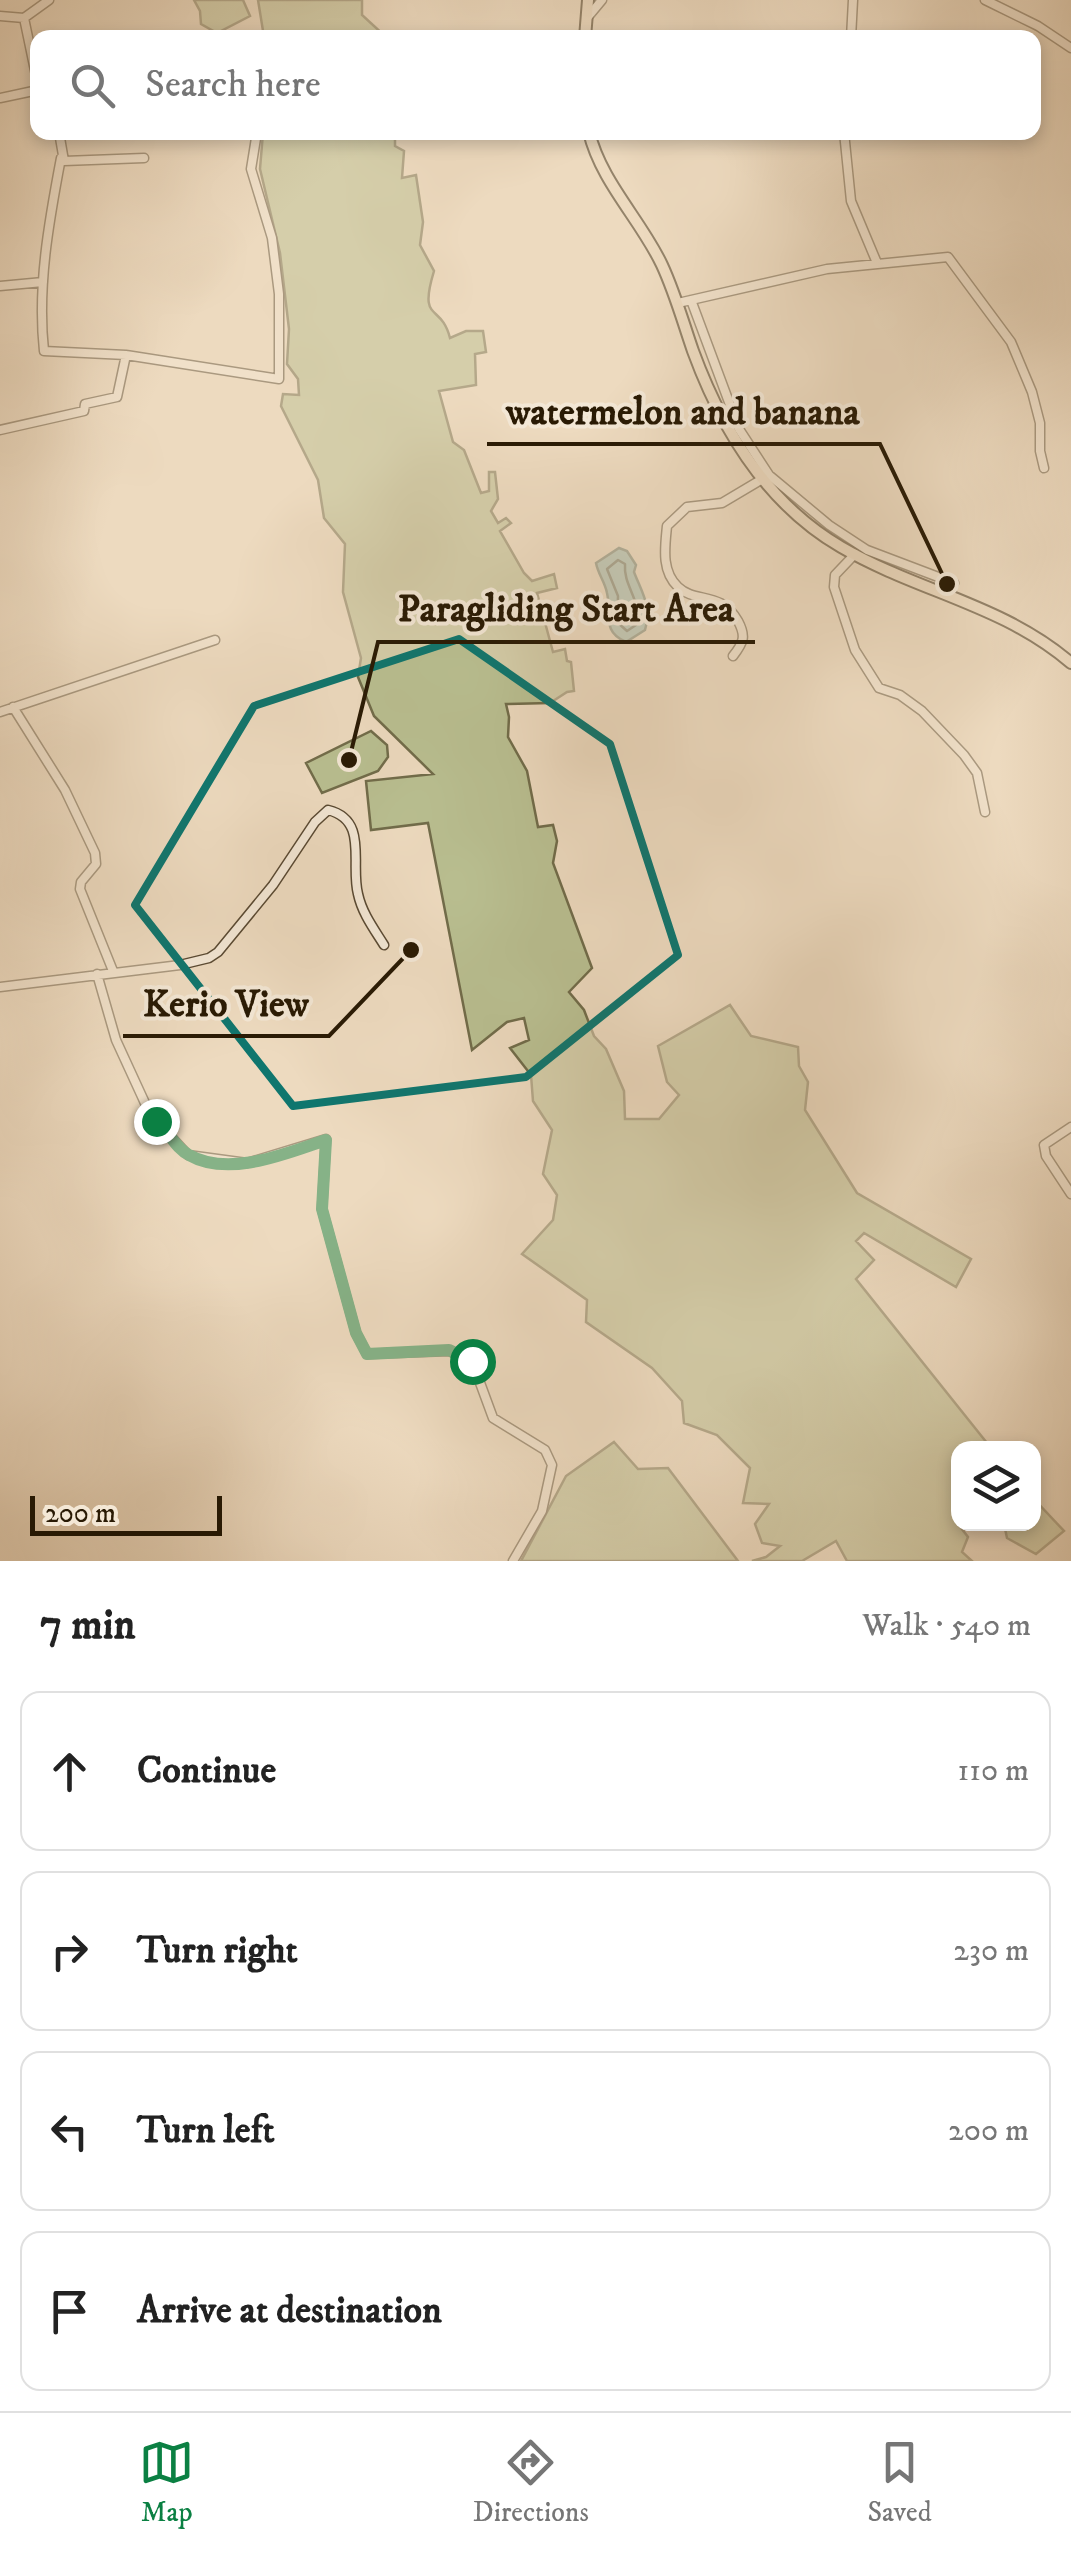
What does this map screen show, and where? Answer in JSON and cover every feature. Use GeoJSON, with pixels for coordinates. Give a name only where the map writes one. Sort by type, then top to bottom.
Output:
{"type":"FeatureCollection","features":[{"type":"Feature","properties":{"kind":"main road"},"geometry":{"type":"LineString","coordinates":[[585,30],[588,0]]}},
{"type":"Feature","properties":{"kind":"main road"},"geometry":{"type":"LineString","coordinates":[[591,140],[603,169],[644,232],[678,303],[713,401],[728,430],[801,518],[855,554],[1024,628],[1071,663]]}},
{"type":"Feature","properties":{"kind":"street"},"geometry":{"type":"LineString","coordinates":[[0,16],[24,18],[49,0]]}},
{"type":"Feature","properties":{"kind":"street"},"geometry":{"type":"LineString","coordinates":[[586,18],[602,0]]}},
{"type":"Feature","properties":{"kind":"street"},"geometry":{"type":"LineString","coordinates":[[851,30],[853,0]]}},
{"type":"Feature","properties":{"kind":"street"},"geometry":{"type":"LineString","coordinates":[[985,0],[1022,17],[1071,48]]}},
{"type":"Feature","properties":{"kind":"street"},"geometry":{"type":"LineString","coordinates":[[24,18],[30,48]]}},
{"type":"Feature","properties":{"kind":"street"},"geometry":{"type":"LineString","coordinates":[[0,98],[30,90]]}},
{"type":"Feature","properties":{"kind":"street"},"geometry":{"type":"LineString","coordinates":[[59,140],[61,158],[43,282],[44,351],[126,356],[279,379],[279,294],[272,238],[251,169],[256,140]]}},
{"type":"Feature","properties":{"kind":"street"},"geometry":{"type":"LineString","coordinates":[[845,140],[851,202],[878,263]]}},
{"type":"Feature","properties":{"kind":"street"},"geometry":{"type":"LineString","coordinates":[[61,158],[72,162],[144,158]]}},
{"type":"Feature","properties":{"kind":"street"},"geometry":{"type":"LineString","coordinates":[[678,303],[828,270],[944,257],[953,260],[1011,342],[1035,402],[1044,468]]}},
{"type":"Feature","properties":{"kind":"street"},"geometry":{"type":"LineString","coordinates":[[0,286],[43,282]]}},
{"type":"Feature","properties":{"kind":"street"},"geometry":{"type":"LineString","coordinates":[[691,300],[739,429],[765,477],[868,550],[954,583]]}},
{"type":"Feature","properties":{"kind":"street"},"geometry":{"type":"LineString","coordinates":[[0,430],[84,411],[86,404],[116,397],[126,356]]}},
{"type":"Feature","properties":{"kind":"street"},"geometry":{"type":"LineString","coordinates":[[733,656],[744,640],[744,632],[730,608],[676,585],[665,562],[667,526],[687,507],[722,502],[765,477]]}},
{"type":"Feature","properties":{"kind":"street"},"geometry":{"type":"LineString","coordinates":[[855,554],[835,575],[834,587],[856,650],[880,688],[900,695],[922,711],[964,755],[977,773],[985,812]]}},
{"type":"Feature","properties":{"kind":"street"},"geometry":{"type":"LineString","coordinates":[[0,712],[215,640]]}},
{"type":"Feature","properties":{"kind":"street"},"geometry":{"type":"LineString","coordinates":[[14,707],[65,790],[95,853],[96,864],[80,889],[113,971]]}},
{"type":"Feature","properties":{"kind":"street"},"geometry":{"type":"LineString","coordinates":[[0,986],[180,965],[209,958],[273,885],[315,822],[328,810],[345,818],[356,836],[358,899],[384,945]]}},
{"type":"Feature","properties":{"kind":"street"},"geometry":{"type":"LineString","coordinates":[[97,974],[116,1040],[150,1114],[188,1155],[246,1163],[326,1140],[322,1209],[356,1333],[367,1354],[449,1350],[472,1361],[493,1418],[545,1450],[552,1465],[542,1510],[513,1561]]}},
{"type":"Feature","properties":{"kind":"street"},"geometry":{"type":"LineString","coordinates":[[1071,1126],[1044,1145],[1046,1156],[1071,1194]]}},
{"type":"Feature","properties":{"kind":"highlighted area"},"geometry":{"type":"Polygon","coordinates":[[[459,639],[610,744],[678,955],[526,1077],[293,1106],[135,905],[254,706],[459,639]]]}},
{"type":"Feature","properties":{"kind":"green space"},"geometry":{"type":"Polygon","coordinates":[[[194,0],[243,0],[250,16],[223,30],[212,30],[201,24],[194,0]]]}},
{"type":"Feature","properties":{"kind":"green space"},"geometry":{"type":"Polygon","coordinates":[[[258,0],[362,0],[362,15],[378,30],[263,30],[258,0]]]}},
{"type":"Feature","properties":{"kind":"green space"},"geometry":{"type":"Polygon","coordinates":[[[262,140],[395,140],[395,146],[404,151],[402,178],[416,175],[423,222],[420,245],[434,271],[430,306],[450,338],[466,331],[483,331],[486,352],[475,354],[476,385],[439,391],[453,442],[464,450],[481,493],[489,491],[489,472],[495,472],[498,499],[491,511],[498,523],[506,518],[511,523],[500,531],[524,573],[532,581],[554,574],[557,588],[537,593],[553,652],[565,649],[567,661],[571,662],[574,691],[550,703],[506,704],[508,737],[527,771],[538,827],[553,825],[557,841],[553,863],[592,968],[569,992],[606,1049],[624,1091],[625,1119],[659,1119],[679,1095],[667,1082],[658,1046],[730,1005],[751,1036],[798,1047],[799,1066],[808,1082],[805,1110],[857,1193],[971,1259],[956,1287],[864,1233],[856,1241],[874,1260],[856,1279],[985,1441],[951,1441],[951,1531],[963,1531],[968,1537],[962,1552],[972,1561],[847,1561],[836,1541],[802,1561],[752,1561],[766,1557],[780,1546],[762,1543],[755,1524],[769,1504],[743,1503],[750,1468],[717,1435],[684,1423],[682,1401],[652,1368],[586,1322],[587,1300],[522,1254],[553,1220],[557,1195],[543,1174],[552,1130],[533,1101],[531,1075],[510,1048],[529,1040],[524,1018],[507,1022],[472,1050],[428,823],[371,830],[366,781],[433,774],[374,716],[358,677],[361,658],[343,592],[345,544],[324,518],[318,480],[281,406],[283,394],[299,395],[298,379],[287,364],[289,329],[280,253],[260,169],[262,140]]]}},
{"type":"Feature","properties":{"kind":"green space"},"geometry":{"type":"Polygon","coordinates":[[[371,731],[387,745],[388,757],[378,771],[322,793],[306,763],[371,731]]]}},
{"type":"Feature","properties":{"kind":"green space"},"geometry":{"type":"Polygon","coordinates":[[[614,1442],[638,1469],[668,1468],[738,1561],[521,1561],[566,1476],[614,1442]]]}},
{"type":"Feature","properties":{"kind":"green space"},"geometry":{"type":"Polygon","coordinates":[[[1041,1506],[1064,1531],[1036,1554],[1007,1538],[1006,1531],[1041,1531],[1041,1506]]]}},
{"type":"Feature","properties":{"kind":"water"},"geometry":{"type":"Polygon","coordinates":[[[619,548],[627,551],[636,565],[634,572],[647,614],[645,630],[626,642],[610,627],[607,593],[596,563],[619,548]]]}},
{"type":"Feature","properties":{"kind":"place","name":"watermelon and banana"},"geometry":{"type":"Point","coordinates":[947,584]}},
{"type":"Feature","properties":{"kind":"place","name":"Paragliding Start Area"},"geometry":{"type":"Point","coordinates":[349,760]}},
{"type":"Feature","properties":{"kind":"place","name":"Kerio View"},"geometry":{"type":"Point","coordinates":[411,950]}},
{"type":"Feature","properties":{"kind":"route"},"geometry":{"type":"LineString","coordinates":[[156,1121],[188,1155],[228,1163],[270,1158],[326,1140],[322,1209],[356,1333],[367,1354],[449,1350],[472,1361]]}}]}
